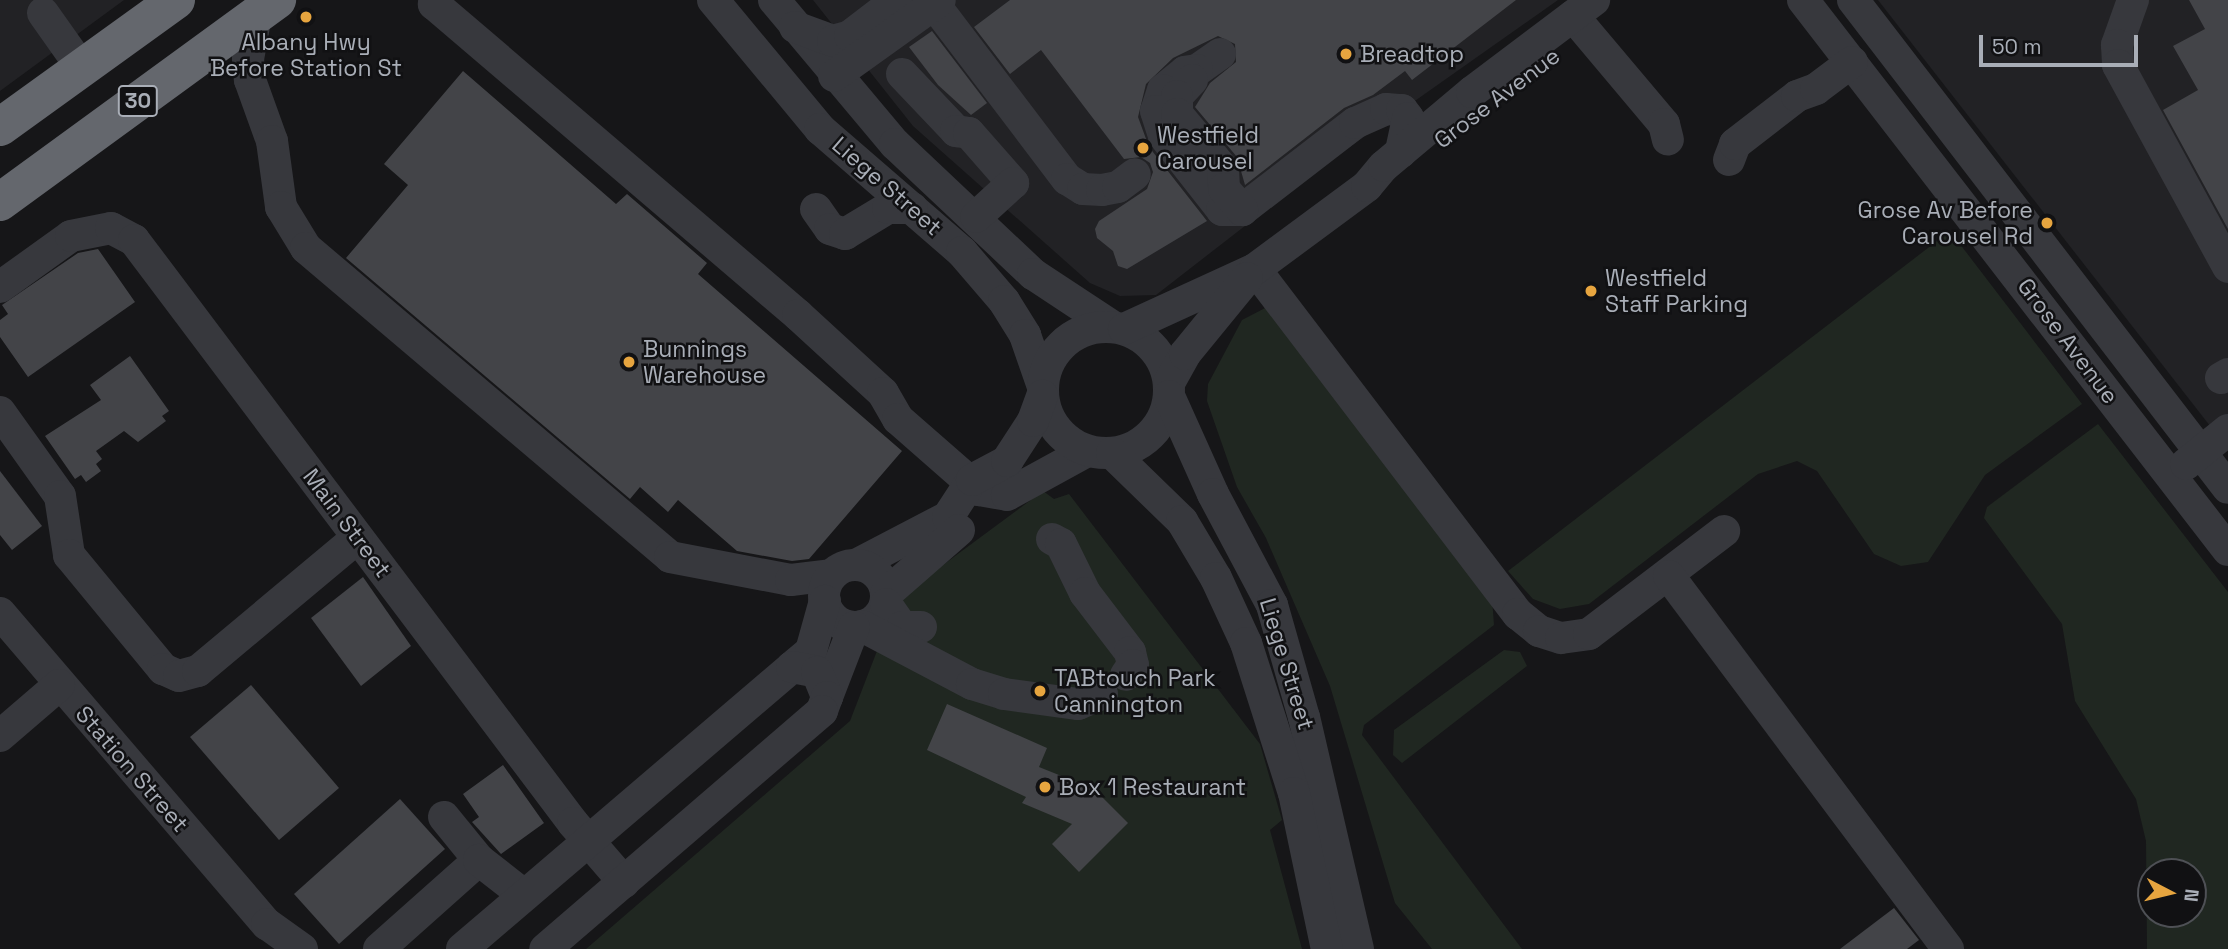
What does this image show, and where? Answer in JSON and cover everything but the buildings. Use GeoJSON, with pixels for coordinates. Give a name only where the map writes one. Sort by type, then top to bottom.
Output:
{"type":"FeatureCollection","features":[{"type":"Feature","properties":{"kind":"highway","name":"30"},"geometry":{"type":"LineString","coordinates":[[0,127],[176,0]]}},
{"type":"Feature","properties":{"kind":"highway","name":"30"},"geometry":{"type":"LineString","coordinates":[[0,202],[266,7]]}},
{"type":"Feature","properties":{"kind":"street"},"geometry":{"type":"LineString","coordinates":[[438,0],[434,4],[484,37],[802,310],[883,393],[898,419],[984,488],[1016,491],[1100,452],[1136,446],[1155,430],[1169,390],[1154,349],[1118,328],[1087,329],[1065,340],[1049,360],[1033,421],[1007,461],[984,488],[886,598],[877,617],[858,626],[822,711],[545,949]]}},
{"type":"Feature","properties":{"kind":"street","name":"Liege Street"},"geometry":{"type":"LineString","coordinates":[[713,0],[803,110],[860,164],[962,251],[1004,301],[1025,335],[1042,390]]}},
{"type":"Feature","properties":{"kind":"street","name":"Liege Street"},"geometry":{"type":"LineString","coordinates":[[774,0],[794,27],[840,70],[895,144],[976,217],[1033,274],[1118,328]]}},
{"type":"Feature","properties":{"kind":"street"},"geometry":{"type":"LineString","coordinates":[[794,27],[833,41],[850,36],[897,0]]}},
{"type":"Feature","properties":{"kind":"street","name":"Grose Avenue"},"geometry":{"type":"LineString","coordinates":[[1118,328],[1255,269],[1367,186],[1401,152],[1452,109],[1583,16],[1620,0]]}},
{"type":"Feature","properties":{"kind":"street","name":"Grose Avenue"},"geometry":{"type":"LineString","coordinates":[[1804,0],[2228,550]]}},
{"type":"Feature","properties":{"kind":"street"},"geometry":{"type":"LineString","coordinates":[[2133,0],[2117,45],[2118,65],[2228,267]]}},
{"type":"Feature","properties":{"kind":"street"},"geometry":{"type":"LineString","coordinates":[[1825,28],[1859,2]]}},
{"type":"Feature","properties":{"kind":"street","name":"Grose Avenue"},"geometry":{"type":"LineString","coordinates":[[1859,2],[2220,465]]}},
{"type":"Feature","properties":{"kind":"street"},"geometry":{"type":"LineString","coordinates":[[840,70],[869,55],[934,6],[1067,179],[1083,190],[1102,190],[1118,187],[1135,174]]}},
{"type":"Feature","properties":{"kind":"street"},"geometry":{"type":"LineString","coordinates":[[47,7],[82,68]]}},
{"type":"Feature","properties":{"kind":"street"},"geometry":{"type":"LineString","coordinates":[[266,7],[248,59],[250,80],[272,141],[281,207],[306,248],[670,557],[791,580],[837,580],[873,570],[902,627],[921,627]]}},
{"type":"Feature","properties":{"kind":"street"},"geometry":{"type":"LineString","coordinates":[[1583,16],[1606,60]]}},
{"type":"Feature","properties":{"kind":"street","name":"Grose Avenue"},"geometry":{"type":"LineString","coordinates":[[1367,186],[1392,178],[1583,16]]}},
{"type":"Feature","properties":{"kind":"street"},"geometry":{"type":"LineString","coordinates":[[1209,62],[1177,96],[1177,114],[1223,169],[1230,202],[1158,124],[1156,111],[1163,90],[1185,72],[1209,62]]}},
{"type":"Feature","properties":{"kind":"street"},"geometry":{"type":"LineString","coordinates":[[1816,89],[1852,62]]}},
{"type":"Feature","properties":{"kind":"street"},"geometry":{"type":"LineString","coordinates":[[902,74],[956,131],[969,133],[1013,183],[976,217]]}},
{"type":"Feature","properties":{"kind":"street"},"geometry":{"type":"LineString","coordinates":[[1230,202],[1399,92],[1424,106],[1452,109]]}},
{"type":"Feature","properties":{"kind":"street"},"geometry":{"type":"LineString","coordinates":[[1381,103],[1402,110],[1408,118],[1401,152]]}},
{"type":"Feature","properties":{"kind":"street"},"geometry":{"type":"LineString","coordinates":[[860,164],[865,190],[849,212],[839,216],[816,209],[830,229],[851,233],[888,208],[912,208]]}},
{"type":"Feature","properties":{"kind":"street","name":"Main Street"},"geometry":{"type":"LineString","coordinates":[[0,287],[71,236],[91,229],[111,228],[134,240],[358,538],[624,882]]}},
{"type":"Feature","properties":{"kind":"street"},"geometry":{"type":"LineString","coordinates":[[1255,269],[1518,614],[1539,631],[1561,638],[1589,634],[1669,576],[1724,531]]}},
{"type":"Feature","properties":{"kind":"street","name":"Grose Avenue"},"geometry":{"type":"LineString","coordinates":[[1169,390],[1199,336],[1255,269]]}},
{"type":"Feature","properties":{"kind":"street"},"geometry":{"type":"LineString","coordinates":[[1042,390],[1056,430],[1100,452]]}},
{"type":"Feature","properties":{"kind":"street","name":"Liege Street"},"geometry":{"type":"LineString","coordinates":[[1169,390],[1213,494],[1272,605],[1304,717],[1358,949]]}},
{"type":"Feature","properties":{"kind":"street"},"geometry":{"type":"LineString","coordinates":[[0,412],[60,496],[69,555],[163,668],[179,676],[198,671],[358,538]]}},
{"type":"Feature","properties":{"kind":"street"},"geometry":{"type":"LineString","coordinates":[[2171,475],[2220,465],[2228,430]]}},
{"type":"Feature","properties":{"kind":"street","name":"Liege Street"},"geometry":{"type":"LineString","coordinates":[[1100,452],[1182,521],[1216,578],[1246,643],[1290,780],[1327,949]]}},
{"type":"Feature","properties":{"kind":"street"},"geometry":{"type":"LineString","coordinates":[[462,949],[811,651],[837,580],[938,524],[984,488]]}},
{"type":"Feature","properties":{"kind":"street"},"geometry":{"type":"LineString","coordinates":[[837,580],[832,616],[960,673],[1024,697],[1078,704],[1114,684],[1133,665],[1130,652],[1100,626],[1068,583],[1061,544],[1052,539]]}},
{"type":"Feature","properties":{"kind":"street"},"geometry":{"type":"LineString","coordinates":[[1669,576],[1948,949]]}},
{"type":"Feature","properties":{"kind":"street","name":"Station Street"},"geometry":{"type":"LineString","coordinates":[[0,612],[273,936],[302,949]]}},
{"type":"Feature","properties":{"kind":"street"},"geometry":{"type":"LineString","coordinates":[[792,667],[817,672],[827,697]]}},
{"type":"Feature","properties":{"kind":"street"},"geometry":{"type":"LineString","coordinates":[[0,736],[59,685]]}},
{"type":"Feature","properties":{"kind":"street"},"geometry":{"type":"LineString","coordinates":[[444,817],[479,860],[524,895]]}},
{"type":"Feature","properties":{"kind":"street"},"geometry":{"type":"LineString","coordinates":[[379,949],[479,860]]}},
{"type":"Feature","properties":{"kind":"shaded area"},"geometry":{"type":"Polygon","coordinates":[[[0,0],[124,0],[0,91],[0,0]]]}},
{"type":"Feature","properties":{"kind":"shaded area","name":"Westfield Carousel"},"geometry":{"type":"Polygon","coordinates":[[[813,0],[1558,0],[1317,170],[1156,295],[1120,296],[1090,283],[913,126],[813,0]]]}},
{"type":"Feature","properties":{"kind":"shaded area"},"geometry":{"type":"Polygon","coordinates":[[[1878,0],[2228,0],[2228,449],[1878,0]]]}},
{"type":"Feature","properties":{"kind":"shaded area"},"geometry":{"type":"Polygon","coordinates":[[[1950,231],[2082,404],[1985,475],[1928,562],[1901,566],[1874,554],[1817,471],[1797,461],[1758,474],[1589,604],[1560,609],[1533,599],[1508,571],[1950,231]]]}},
{"type":"Feature","properties":{"kind":"shaded area"},"geometry":{"type":"Polygon","coordinates":[[[1269,306],[1492,598],[1494,625],[1364,725],[1362,735],[1522,949],[1432,949],[1395,903],[1330,686],[1266,538],[1237,487],[1207,401],[1208,384],[1242,320],[1269,306]]]}},
{"type":"Feature","properties":{"kind":"shaded area"},"geometry":{"type":"Polygon","coordinates":[[[2098,424],[2228,592],[2228,949],[2147,949],[2147,928],[2207,928],[2207,858],[2146,858],[2146,841],[2136,799],[2075,701],[2062,624],[1984,518],[1987,507],[2098,424]]]}},
{"type":"Feature","properties":{"kind":"shaded area","name":"TABtouch Park Cannington"},"geometry":{"type":"Polygon","coordinates":[[[1043,491],[1054,499],[1069,494],[1260,744],[1282,820],[1270,830],[1302,949],[586,949],[850,721],[897,599],[1043,491]]]}},
{"type":"Feature","properties":{"kind":"shaded area"},"geometry":{"type":"Polygon","coordinates":[[[1504,650],[1520,652],[1527,666],[1402,763],[1393,755],[1394,730],[1504,650]]]}},
{"type":"Feature","properties":{"kind":"place","name":"Albany Hwy Before Station St"},"geometry":{"type":"Point","coordinates":[306,17]}},
{"type":"Feature","properties":{"kind":"place","name":"Breadtop"},"geometry":{"type":"Point","coordinates":[1346,54]}},
{"type":"Feature","properties":{"kind":"place","name":"Westfield Carousel"},"geometry":{"type":"Point","coordinates":[1143,148]}},
{"type":"Feature","properties":{"kind":"place","name":"Grose Av Before Carousel Rd"},"geometry":{"type":"Point","coordinates":[2047,223]}},
{"type":"Feature","properties":{"kind":"place","name":"Westfield Staff Parking"},"geometry":{"type":"Point","coordinates":[1591,291]}},
{"type":"Feature","properties":{"kind":"place","name":"Bunnings Warehouse"},"geometry":{"type":"Point","coordinates":[629,362]}},
{"type":"Feature","properties":{"kind":"place","name":"TABtouch Park Cannington"},"geometry":{"type":"Point","coordinates":[1040,691]}},
{"type":"Feature","properties":{"kind":"place","name":"Box 1 Restaurant"},"geometry":{"type":"Point","coordinates":[1045,787]}}]}
